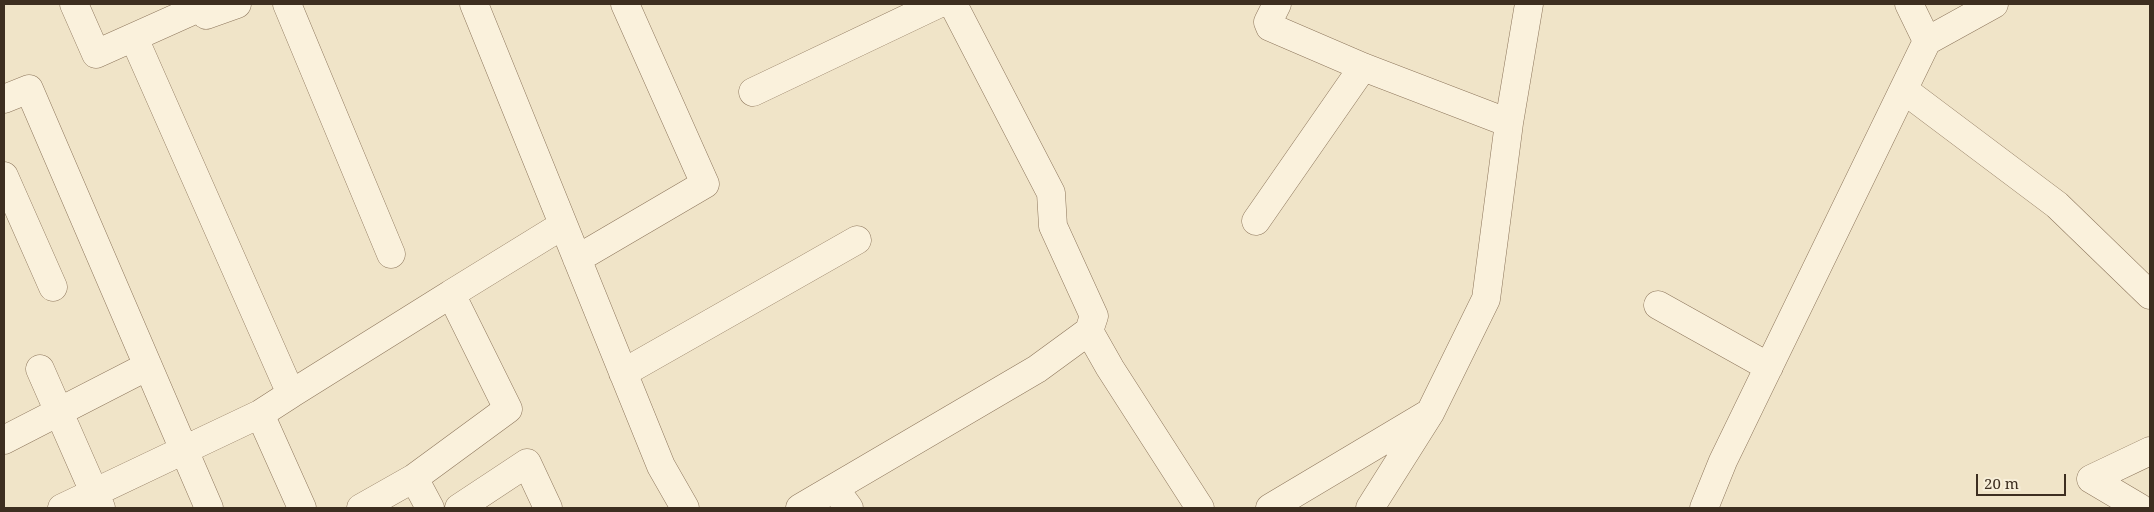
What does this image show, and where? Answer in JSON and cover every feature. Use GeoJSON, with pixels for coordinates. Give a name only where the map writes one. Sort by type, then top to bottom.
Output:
{"type":"FeatureCollection","features":[{"type":"Feature","properties":{"kind":"street"},"geometry":{"type":"LineString","coordinates":[[74,4],[96,54],[134,38],[200,5],[206,16],[238,4]]}},
{"type":"Feature","properties":{"kind":"street"},"geometry":{"type":"LineString","coordinates":[[287,4],[391,254]]}},
{"type":"Feature","properties":{"kind":"street"},"geometry":{"type":"LineString","coordinates":[[474,4],[661,466],[685,508]]}},
{"type":"Feature","properties":{"kind":"street"},"geometry":{"type":"LineString","coordinates":[[577,259],[705,184],[625,4]]}},
{"type":"Feature","properties":{"kind":"street"},"geometry":{"type":"LineString","coordinates":[[753,92],[938,4]]}},
{"type":"Feature","properties":{"kind":"street"},"geometry":{"type":"LineString","coordinates":[[800,508],[842,498],[1037,369],[1089,330],[1094,316],[1053,226],[1051,193],[954,4]]}},
{"type":"Feature","properties":{"kind":"street"},"geometry":{"type":"LineString","coordinates":[[1277,4],[1268,22],[1270,27],[1363,67],[1509,123]]}},
{"type":"Feature","properties":{"kind":"street"},"geometry":{"type":"LineString","coordinates":[[1370,508],[1430,412],[1486,299],[1509,123],[1529,4]]}},
{"type":"Feature","properties":{"kind":"street"},"geometry":{"type":"LineString","coordinates":[[1909,4],[1927,41]]}},
{"type":"Feature","properties":{"kind":"street"},"geometry":{"type":"LineString","coordinates":[[1704,508],[1724,461],[1927,41],[1994,4]]}},
{"type":"Feature","properties":{"kind":"street"},"geometry":{"type":"LineString","coordinates":[[134,38],[291,394]]}},
{"type":"Feature","properties":{"kind":"street"},"geometry":{"type":"LineString","coordinates":[[1256,221],[1363,67]]}},
{"type":"Feature","properties":{"kind":"street"},"geometry":{"type":"LineString","coordinates":[[4,99],[29,89],[209,508]]}},
{"type":"Feature","properties":{"kind":"street"},"geometry":{"type":"LineString","coordinates":[[1904,90],[2057,205],[2144,278]]}},
{"type":"Feature","properties":{"kind":"street"},"geometry":{"type":"LineString","coordinates":[[4,176],[53,287]]}},
{"type":"Feature","properties":{"kind":"street"},"geometry":{"type":"LineString","coordinates":[[62,508],[98,501],[184,450],[260,414],[563,225]]}},
{"type":"Feature","properties":{"kind":"street"},"geometry":{"type":"LineString","coordinates":[[623,373],[857,240]]}},
{"type":"Feature","properties":{"kind":"street"},"geometry":{"type":"LineString","coordinates":[[361,508],[414,478],[508,409],[451,294]]}},
{"type":"Feature","properties":{"kind":"street"},"geometry":{"type":"LineString","coordinates":[[1658,305],[1769,367]]}},
{"type":"Feature","properties":{"kind":"street"},"geometry":{"type":"LineString","coordinates":[[1089,330],[1110,368],[1200,508]]}},
{"type":"Feature","properties":{"kind":"street"},"geometry":{"type":"LineString","coordinates":[[4,440],[148,366]]}},
{"type":"Feature","properties":{"kind":"street"},"geometry":{"type":"LineString","coordinates":[[40,369],[98,501]]}},
{"type":"Feature","properties":{"kind":"street"},"geometry":{"type":"LineString","coordinates":[[1270,508],[1430,412]]}},
{"type":"Feature","properties":{"kind":"street"},"geometry":{"type":"LineString","coordinates":[[260,414],[302,508]]}},
{"type":"Feature","properties":{"kind":"street"},"geometry":{"type":"LineString","coordinates":[[2140,508],[2091,480],[2150,451]]}},
{"type":"Feature","properties":{"kind":"street"},"geometry":{"type":"LineString","coordinates":[[459,508],[527,463],[548,508]]}},
{"type":"Feature","properties":{"kind":"street"},"geometry":{"type":"LineString","coordinates":[[414,478],[430,508]]}}]}
